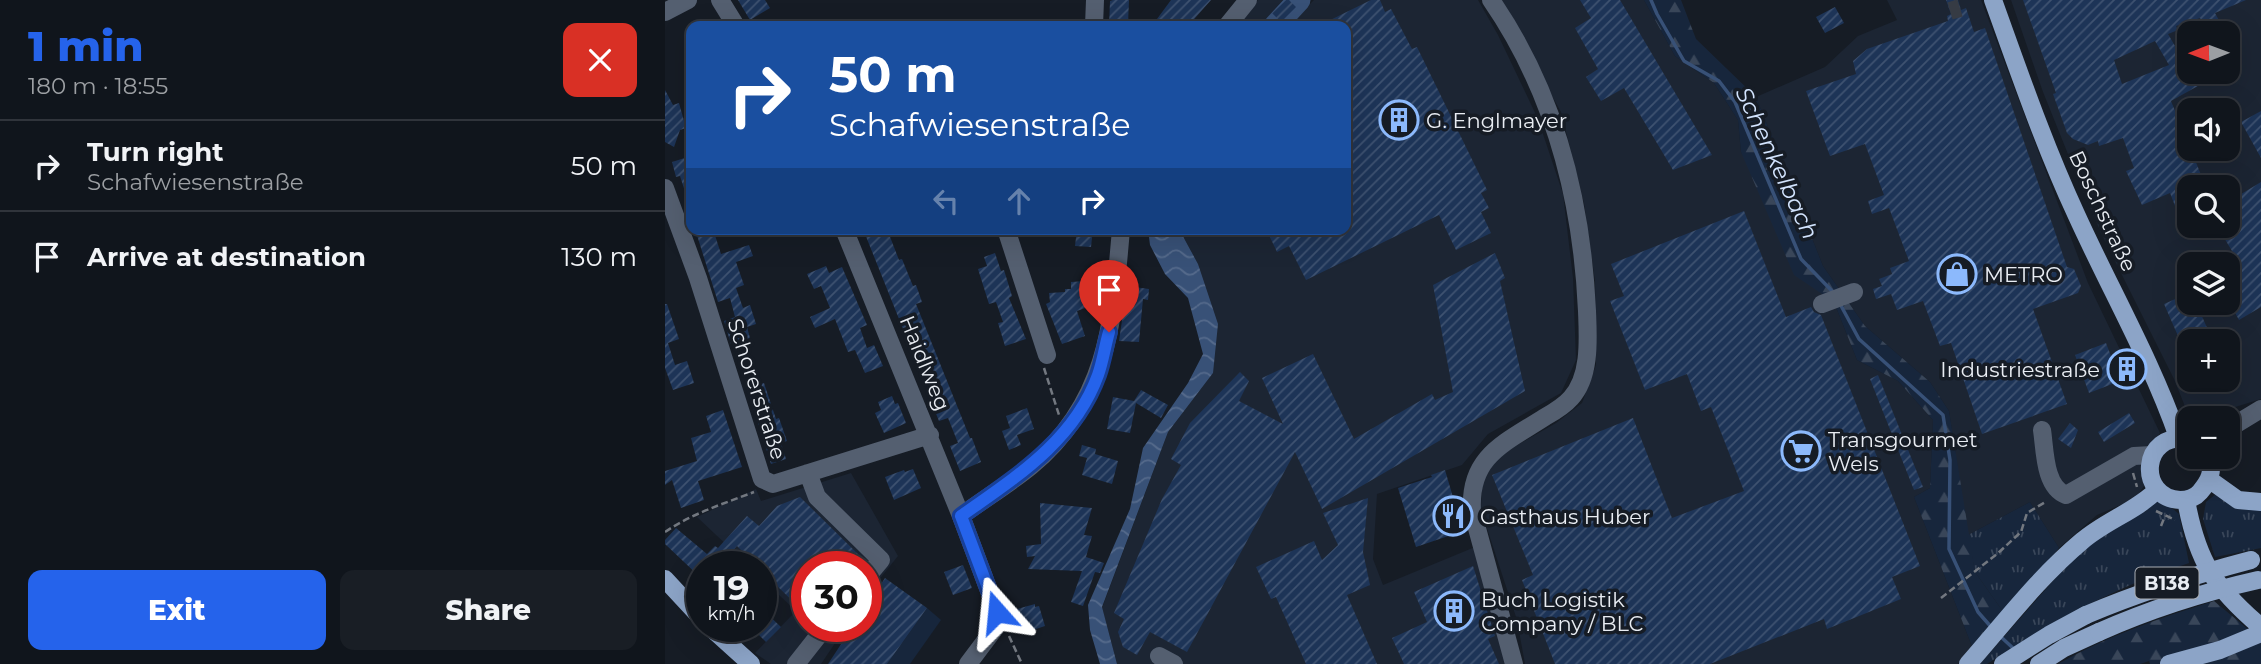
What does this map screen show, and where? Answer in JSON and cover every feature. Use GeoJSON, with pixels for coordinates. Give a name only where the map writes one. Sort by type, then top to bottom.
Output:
{"type":"FeatureCollection","features":[{"type":"Feature","properties":{"kind":"main road","name":"Boschstraße"},"geometry":{"type":"LineString","coordinates":[[1993,0],[2037,120],[2076,214],[2177,423]]}},
{"type":"Feature","properties":{"kind":"main road"},"geometry":{"type":"LineString","coordinates":[[2177,439],[2168,440],[2158,446],[2152,455],[2149,467],[2157,490],[2166,496],[2186,500],[2196,496],[2210,480],[2212,469]]}},
{"type":"Feature","properties":{"kind":"main road"},"geometry":{"type":"LineString","coordinates":[[2210,480],[2238,500],[2261,502]]}},
{"type":"Feature","properties":{"kind":"main road"},"geometry":{"type":"LineString","coordinates":[[1968,664],[2056,565],[2085,539],[2145,502],[2157,490]]}},
{"type":"Feature","properties":{"kind":"main road"},"geometry":{"type":"LineString","coordinates":[[2186,500],[2196,542],[2212,579],[2235,605],[2261,627]]}},
{"type":"Feature","properties":{"kind":"main road","name":"B138"},"geometry":{"type":"LineString","coordinates":[[2003,664],[2086,615],[2144,591],[2196,574],[2256,560]]}},
{"type":"Feature","properties":{"kind":"main road"},"geometry":{"type":"LineString","coordinates":[[665,579],[686,602]]}},
{"type":"Feature","properties":{"kind":"main road","name":"B138"},"geometry":{"type":"LineString","coordinates":[[2039,664],[2064,648],[2150,609],[2259,580]]}},
{"type":"Feature","properties":{"kind":"main road"},"geometry":{"type":"LineString","coordinates":[[2169,664],[2221,650],[2261,633]]}},
{"type":"Feature","properties":{"kind":"main road"},"geometry":{"type":"LineString","coordinates":[[727,642],[751,664]]}},
{"type":"Feature","properties":{"kind":"street"},"geometry":{"type":"LineString","coordinates":[[665,12],[688,0]]}},
{"type":"Feature","properties":{"kind":"street"},"geometry":{"type":"LineString","coordinates":[[720,0],[733,21]]}},
{"type":"Feature","properties":{"kind":"street"},"geometry":{"type":"LineString","coordinates":[[1094,21],[1095,0]]}},
{"type":"Feature","properties":{"kind":"street"},"geometry":{"type":"LineString","coordinates":[[1231,21],[1248,0]]}},
{"type":"Feature","properties":{"kind":"street"},"geometry":{"type":"LineString","coordinates":[[1491,0],[1514,34],[1539,85],[1568,170],[1585,263],[1588,338],[1586,362],[1580,382],[1571,398],[1491,452],[1475,476],[1471,492],[1472,510],[1514,664]]}},
{"type":"Feature","properties":{"kind":"street","name":"Schorerstraße"},"geometry":{"type":"LineString","coordinates":[[665,187],[698,278],[762,479],[773,484],[929,435]]}},
{"type":"Feature","properties":{"kind":"street","name":"Haidlweg"},"geometry":{"type":"LineString","coordinates":[[846,235],[993,597],[997,612],[995,628]]}},
{"type":"Feature","properties":{"kind":"street"},"geometry":{"type":"LineString","coordinates":[[1008,235],[1047,355]]}},
{"type":"Feature","properties":{"kind":"street"},"geometry":{"type":"LineString","coordinates":[[961,516],[1029,467],[1069,427],[1086,400],[1099,374],[1109,332],[1120,235]]}},
{"type":"Feature","properties":{"kind":"street"},"geometry":{"type":"LineString","coordinates":[[1822,304],[1854,292]]}},
{"type":"Feature","properties":{"kind":"street"},"geometry":{"type":"LineString","coordinates":[[2240,422],[2261,409]]}},
{"type":"Feature","properties":{"kind":"street"},"geometry":{"type":"LineString","coordinates":[[2042,430],[2047,464],[2055,488],[2066,495],[2134,456],[2152,455]]}},
{"type":"Feature","properties":{"kind":"street"},"geometry":{"type":"LineString","coordinates":[[808,473],[817,497],[872,551]]}},
{"type":"Feature","properties":{"kind":"street"},"geometry":{"type":"LineString","coordinates":[[968,664],[995,628]]}},
{"type":"Feature","properties":{"kind":"street"},"geometry":{"type":"LineString","coordinates":[[796,664],[814,642]]}},
{"type":"Feature","properties":{"kind":"path"},"geometry":{"type":"LineString","coordinates":[[1047,355],[1042,362],[1062,423],[1069,427]]}},
{"type":"Feature","properties":{"kind":"path"},"geometry":{"type":"LineString","coordinates":[[665,532],[703,510],[773,484]]}},
{"type":"Feature","properties":{"kind":"path"},"geometry":{"type":"LineString","coordinates":[[1941,598],[2021,532],[2027,513],[2060,493]]}},
{"type":"Feature","properties":{"kind":"path"},"geometry":{"type":"LineString","coordinates":[[2161,526],[2165,516]]}},
{"type":"Feature","properties":{"kind":"path"},"geometry":{"type":"LineString","coordinates":[[995,628],[1011,637],[1023,664]]}},
{"type":"Feature","properties":{"kind":"shaded area"},"geometry":{"type":"Polygon","coordinates":[[[1258,0],[1294,0],[1294,6],[1280,21],[1241,21],[1258,0]]]}},
{"type":"Feature","properties":{"kind":"shaded area","name":"G. Englmayer"},"geometry":{"type":"Polygon","coordinates":[[[1314,0],[1478,0],[1498,35],[1538,119],[1563,194],[1573,278],[1576,360],[1561,393],[1488,434],[1462,465],[1377,494],[1373,559],[1383,585],[1475,547],[1506,664],[1117,664],[1102,608],[1168,432],[1213,373],[1198,264],[1182,235],[1351,235],[1351,21],[1293,21],[1314,0]]]}},
{"type":"Feature","properties":{"kind":"shaded area"},"geometry":{"type":"Polygon","coordinates":[[[1498,0],[1644,0],[1675,56],[1714,83],[1738,120],[1741,152],[1834,302],[1857,360],[1898,381],[1933,420],[1930,488],[1914,497],[1973,649],[1958,664],[1525,664],[1517,620],[1481,510],[1482,479],[1498,456],[1556,423],[1582,403],[1596,365],[1595,281],[1584,203],[1561,112],[1498,0]]]}},
{"type":"Feature","properties":{"kind":"shaded area","name":"METRO"},"geometry":{"type":"Polygon","coordinates":[[[1887,0],[1981,0],[2088,283],[2160,433],[2145,458],[2144,486],[2135,499],[2097,515],[2059,548],[2030,502],[1968,535],[1949,411],[1930,382],[1865,326],[1823,266],[1756,97],[1825,67],[1858,36],[1897,20],[1887,0]]]}},
{"type":"Feature","properties":{"kind":"shaded area"},"geometry":{"type":"Polygon","coordinates":[[[2011,0],[2261,0],[2261,399],[2239,406],[2185,406],[2179,392],[2240,392],[2240,329],[2177,329],[2177,386],[2101,233],[2043,92],[2011,0]]]}},
{"type":"Feature","properties":{"kind":"shaded area"},"geometry":{"type":"Polygon","coordinates":[[[851,473],[898,556],[882,576],[882,551],[791,551],[791,606],[777,593],[777,551],[733,551],[697,517],[756,489],[761,501],[851,473]]]}},
{"type":"Feature","properties":{"kind":"shaded area"},"geometry":{"type":"Polygon","coordinates":[[[791,616],[791,642],[836,642],[821,664],[771,664],[755,653],[766,642],[777,642],[777,630],[791,616]]]}},
{"type":"Feature","properties":{"kind":"green space"},"geometry":{"type":"Polygon","coordinates":[[[1644,0],[1681,0],[1696,39],[1756,97],[1823,266],[1865,326],[1930,382],[1949,411],[1975,572],[2004,613],[1973,649],[1914,497],[1930,488],[1933,420],[1898,381],[1857,360],[1834,302],[1794,275],[1741,152],[1738,120],[1714,83],[1675,56],[1644,0]]]}},
{"type":"Feature","properties":{"kind":"green space"},"geometry":{"type":"Polygon","coordinates":[[[2216,494],[2261,508],[2261,548],[2215,557],[2203,519],[2206,502],[2216,494]]]}},
{"type":"Feature","properties":{"kind":"green space"},"geometry":{"type":"Polygon","coordinates":[[[2157,496],[2179,514],[2189,563],[2109,595],[2060,620],[1987,664],[1980,664],[2082,548],[2110,527],[2146,511],[2157,496]]]}},
{"type":"Feature","properties":{"kind":"green space"},"geometry":{"type":"Polygon","coordinates":[[[2030,502],[2059,548],[2004,613],[1975,572],[1968,535],[2030,502]]]}},
{"type":"Feature","properties":{"kind":"green space"},"geometry":{"type":"Polygon","coordinates":[[[2214,601],[2261,640],[2261,664],[2150,664],[2149,661],[2140,664],[2058,664],[2134,628],[2214,601]]]}},
{"type":"Feature","properties":{"kind":"green space"},"geometry":{"type":"Polygon","coordinates":[[[927,608],[941,620],[910,664],[887,664],[927,608]]]}},
{"type":"Feature","properties":{"kind":"water"},"geometry":{"type":"Polygon","coordinates":[[[1149,235],[1182,235],[1198,264],[1218,324],[1213,373],[1168,432],[1102,607],[1117,664],[1100,664],[1090,630],[1088,605],[1130,509],[1143,448],[1188,383],[1203,354],[1188,298],[1165,274],[1150,245],[1149,235]]]}},
{"type":"Feature","properties":{"kind":"building"},"geometry":{"type":"Polygon","coordinates":[[[738,0],[765,0],[770,8],[750,20],[738,0]]]}},
{"type":"Feature","properties":{"kind":"building"},"geometry":{"type":"Polygon","coordinates":[[[1129,0],[1128,21],[1109,21],[1110,1],[1129,0]]]}},
{"type":"Feature","properties":{"kind":"building"},"geometry":{"type":"Polygon","coordinates":[[[1171,0],[1211,0],[1192,21],[1157,19],[1171,0]]]}},
{"type":"Feature","properties":{"kind":"building"},"geometry":{"type":"Polygon","coordinates":[[[1286,0],[1296,7],[1282,21],[1272,13],[1286,0]]]}},
{"type":"Feature","properties":{"kind":"building","name":"G. Englmayer"},"geometry":{"type":"Polygon","coordinates":[[[1371,0],[1380,0],[1385,12],[1391,9],[1412,49],[1417,47],[1487,190],[1481,193],[1489,208],[1481,212],[1491,233],[1456,250],[1439,215],[1306,280],[1289,246],[1277,252],[1269,235],[1351,235],[1351,21],[1328,21],[1371,0]]]}},
{"type":"Feature","properties":{"kind":"building"},"geometry":{"type":"Polygon","coordinates":[[[1580,0],[1620,0],[1712,155],[1673,170],[1624,88],[1601,101],[1586,77],[1598,69],[1575,28],[1591,18],[1580,0]]]}},
{"type":"Feature","properties":{"kind":"building"},"geometry":{"type":"Polygon","coordinates":[[[1946,0],[1958,0],[1961,10],[1966,8],[1974,32],[1985,28],[2067,267],[2074,269],[2081,286],[2078,293],[2033,309],[2067,404],[1982,434],[1951,343],[1940,346],[1923,301],[1897,310],[1891,294],[1876,299],[1873,289],[1882,286],[1879,279],[1892,274],[1890,268],[1909,261],[1889,208],[1872,214],[1868,201],[1884,195],[1865,144],[1830,156],[1806,91],[1856,74],[1853,61],[1867,49],[1948,21],[1947,16],[1951,14],[1946,0]]]}},
{"type":"Feature","properties":{"kind":"building"},"geometry":{"type":"Polygon","coordinates":[[[2023,0],[2246,0],[2215,13],[2219,21],[2202,21],[2200,18],[2177,21],[2177,30],[2168,34],[2177,49],[2177,84],[2201,84],[2171,101],[2177,116],[2177,161],[2195,161],[2201,175],[2177,175],[2177,211],[2170,193],[2142,205],[2126,171],[2134,168],[2123,138],[2099,146],[2098,141],[2088,145],[2073,139],[2067,133],[2053,94],[2056,93],[2023,0]],[[2155,41],[2114,60],[2122,84],[2169,65],[2155,41]]]}},
{"type":"Feature","properties":{"kind":"building"},"geometry":{"type":"Polygon","coordinates":[[[1835,7],[1844,23],[1825,33],[1816,17],[1835,7]]]}},
{"type":"Feature","properties":{"kind":"building"},"geometry":{"type":"Polygon","coordinates":[[[665,90],[673,105],[679,103],[686,128],[680,130],[674,147],[665,142],[665,90]]]}},
{"type":"Feature","properties":{"kind":"building"},"geometry":{"type":"Polygon","coordinates":[[[2261,111],[2261,158],[2241,122],[2261,111]]]}},
{"type":"Feature","properties":{"kind":"building"},"geometry":{"type":"Polygon","coordinates":[[[686,158],[686,195],[680,176],[676,177],[672,162],[686,158]]]}},
{"type":"Feature","properties":{"kind":"building"},"geometry":{"type":"Polygon","coordinates":[[[2261,182],[2261,307],[2239,320],[2236,315],[2240,315],[2240,252],[2233,252],[2224,238],[2240,238],[2240,195],[2261,182]]]}},
{"type":"Feature","properties":{"kind":"building","name":"Transgourmet Wels"},"geometry":{"type":"Polygon","coordinates":[[[1744,211],[1786,317],[1811,307],[1821,315],[1920,566],[1892,577],[1901,599],[1827,629],[1824,619],[1710,664],[1555,664],[1522,580],[1533,575],[1492,475],[1633,418],[1672,518],[1744,491],[1711,407],[1701,411],[1687,374],[1645,390],[1610,301],[1624,296],[1611,264],[1744,211]]]}},
{"type":"Feature","properties":{"kind":"building"},"geometry":{"type":"Polygon","coordinates":[[[697,235],[715,235],[721,254],[749,245],[753,256],[736,262],[744,285],[736,288],[743,308],[750,305],[756,324],[747,327],[750,338],[731,344],[724,321],[735,317],[730,298],[718,302],[697,235]]]}},
{"type":"Feature","properties":{"kind":"building"},"geometry":{"type":"Polygon","coordinates":[[[865,235],[889,235],[899,260],[902,259],[913,286],[916,285],[922,302],[916,304],[981,462],[960,471],[950,446],[958,443],[948,418],[939,421],[930,399],[934,397],[928,375],[922,377],[914,356],[920,353],[912,331],[905,334],[865,235]]]}},
{"type":"Feature","properties":{"kind":"building"},"geometry":{"type":"Polygon","coordinates":[[[1076,235],[1092,235],[1091,247],[1075,246],[1076,235]]]}},
{"type":"Feature","properties":{"kind":"building"},"geometry":{"type":"Polygon","coordinates":[[[995,253],[1001,271],[1004,270],[1012,296],[1009,298],[1026,339],[1005,346],[998,323],[1003,322],[996,302],[989,304],[978,269],[987,266],[984,257],[995,253]]]}},
{"type":"Feature","properties":{"kind":"building"},"geometry":{"type":"Polygon","coordinates":[[[1495,253],[1505,278],[1500,281],[1525,391],[1322,509],[1295,452],[1187,652],[1150,632],[1137,655],[1123,647],[1118,632],[1124,619],[1114,613],[1162,499],[1181,465],[1171,459],[1190,423],[1240,372],[1249,381],[1239,401],[1283,424],[1262,378],[1313,354],[1354,439],[1432,394],[1435,400],[1453,392],[1433,285],[1495,253]]]}},
{"type":"Feature","properties":{"kind":"building"},"geometry":{"type":"Polygon","coordinates":[[[826,266],[829,273],[842,267],[867,325],[860,328],[867,348],[874,345],[883,366],[865,373],[855,350],[848,352],[835,319],[815,328],[810,317],[830,308],[821,286],[814,289],[807,274],[826,266]]]}},
{"type":"Feature","properties":{"kind":"building"},"geometry":{"type":"Polygon","coordinates":[[[1085,281],[1091,306],[1077,311],[1085,336],[1062,344],[1046,304],[1050,302],[1049,293],[1065,292],[1065,289],[1071,289],[1071,282],[1085,281]]]}},
{"type":"Feature","properties":{"kind":"building"},"geometry":{"type":"Polygon","coordinates":[[[1127,286],[1149,289],[1148,300],[1143,299],[1139,342],[1119,341],[1127,286]]]}},
{"type":"Feature","properties":{"kind":"building"},"geometry":{"type":"Polygon","coordinates":[[[2177,298],[2177,315],[2201,315],[2208,329],[2177,329],[2177,334],[2164,304],[2177,298]]]}},
{"type":"Feature","properties":{"kind":"building"},"geometry":{"type":"Polygon","coordinates":[[[665,304],[679,339],[668,343],[675,365],[687,361],[694,383],[673,390],[665,368],[665,304]]]}},
{"type":"Feature","properties":{"kind":"building"},"geometry":{"type":"Polygon","coordinates":[[[2106,343],[2116,369],[2126,364],[2131,373],[2119,379],[2120,381],[2089,393],[2075,355],[2106,343]]]}},
{"type":"Feature","properties":{"kind":"building"},"geometry":{"type":"Polygon","coordinates":[[[1878,375],[1923,487],[1914,490],[1870,379],[1878,375]]]}},
{"type":"Feature","properties":{"kind":"building"},"geometry":{"type":"Polygon","coordinates":[[[764,383],[776,419],[779,418],[787,441],[781,443],[786,459],[771,464],[747,388],[764,383]]]}},
{"type":"Feature","properties":{"kind":"building"},"geometry":{"type":"Polygon","coordinates":[[[1141,390],[1168,405],[1161,418],[1136,403],[1130,433],[1107,429],[1113,397],[1134,401],[1141,390]]]}},
{"type":"Feature","properties":{"kind":"building"},"geometry":{"type":"Polygon","coordinates":[[[892,396],[895,404],[898,403],[906,423],[884,433],[875,413],[881,410],[878,402],[892,396]]]}},
{"type":"Feature","properties":{"kind":"building"},"geometry":{"type":"Polygon","coordinates":[[[1027,408],[1034,429],[1017,435],[1021,445],[1009,450],[1002,431],[1010,428],[1006,416],[1027,408]]]}},
{"type":"Feature","properties":{"kind":"building"},"geometry":{"type":"Polygon","coordinates":[[[723,410],[742,467],[698,481],[704,500],[681,508],[672,480],[665,485],[665,471],[697,461],[691,438],[711,432],[706,416],[723,410]]]}},
{"type":"Feature","properties":{"kind":"building"},"geometry":{"type":"Polygon","coordinates":[[[2129,413],[2135,423],[2104,442],[2098,432],[2129,413]]]}},
{"type":"Feature","properties":{"kind":"building"},"geometry":{"type":"Polygon","coordinates":[[[2070,423],[2078,430],[2071,448],[2058,439],[2070,423]]]}},
{"type":"Feature","properties":{"kind":"building"},"geometry":{"type":"Polygon","coordinates":[[[1082,445],[1096,449],[1095,454],[1118,461],[1112,484],[1082,475],[1087,458],[1079,456],[1082,445]]]}},
{"type":"Feature","properties":{"kind":"building"},"geometry":{"type":"Polygon","coordinates":[[[913,469],[921,488],[894,500],[885,477],[913,469]]]}},
{"type":"Feature","properties":{"kind":"building"},"geometry":{"type":"Polygon","coordinates":[[[1445,470],[1463,531],[1416,547],[1398,488],[1445,470]]]}},
{"type":"Feature","properties":{"kind":"building"},"geometry":{"type":"Polygon","coordinates":[[[800,497],[855,551],[791,551],[791,599],[777,586],[777,551],[742,551],[737,546],[732,551],[710,551],[715,546],[718,548],[747,516],[759,526],[777,506],[800,497]]]}},
{"type":"Feature","properties":{"kind":"building"},"geometry":{"type":"Polygon","coordinates":[[[1368,498],[1363,552],[1370,585],[1347,595],[1377,664],[1306,664],[1276,597],[1271,599],[1256,567],[1314,541],[1322,560],[1338,545],[1323,513],[1368,498]]]}},
{"type":"Feature","properties":{"kind":"building"},"geometry":{"type":"Polygon","coordinates":[[[1040,503],[1092,508],[1084,535],[1092,536],[1086,557],[1104,563],[1100,573],[1095,572],[1083,606],[1071,602],[1082,571],[1028,569],[1035,556],[1027,557],[1026,546],[1041,544],[1040,503]]]}},
{"type":"Feature","properties":{"kind":"building"},"geometry":{"type":"Polygon","coordinates":[[[676,528],[703,551],[686,551],[686,564],[665,544],[665,540],[676,528]]]}},
{"type":"Feature","properties":{"kind":"building"},"geometry":{"type":"Polygon","coordinates":[[[963,565],[972,588],[953,595],[944,572],[963,565]]]}},
{"type":"Feature","properties":{"kind":"building","name":"Buch Logistik Company / BLC"},"geometry":{"type":"Polygon","coordinates":[[[1473,566],[1495,636],[1488,639],[1499,664],[1404,664],[1392,638],[1427,622],[1414,592],[1473,566]]]}},
{"type":"Feature","properties":{"kind":"building"},"geometry":{"type":"Polygon","coordinates":[[[885,578],[927,608],[887,664],[828,664],[842,642],[882,642],[882,583],[885,578]]]}},
{"type":"Feature","properties":{"kind":"building"},"geometry":{"type":"Polygon","coordinates":[[[1035,604],[1035,607],[1039,606],[1045,626],[1024,633],[1017,609],[1035,604]]]}},
{"type":"Feature","properties":{"kind":"waterway"},"geometry":{"type":"LineString","coordinates":[[1280,21],[1299,0]]}},
{"type":"Feature","properties":{"kind":"waterway","name":"Schenkelbach"},"geometry":{"type":"LineString","coordinates":[[1651,0],[1684,61],[1719,81],[1735,102],[1801,259],[1833,292]]}},
{"type":"Feature","properties":{"kind":"waterway","name":"Schenkelbach"},"geometry":{"type":"LineString","coordinates":[[1839,302],[1859,339],[1943,415],[1950,460],[1949,549],[1978,612],[1992,628]]}},
{"type":"Feature","properties":{"kind":"waterway","name":"Schenkelbach"},"geometry":{"type":"LineString","coordinates":[[2000,636],[2015,650]]}},
{"type":"Feature","properties":{"kind":"tunnel"},"geometry":{"type":"LineString","coordinates":[[1950,11],[1960,8]]}},
{"type":"Feature","properties":{"kind":"place","name":"G. Englmayer"},"geometry":{"type":"Point","coordinates":[1399,120]}},
{"type":"Feature","properties":{"kind":"place","name":"METRO"},"geometry":{"type":"Point","coordinates":[1957,274]}},
{"type":"Feature","properties":{"kind":"place","name":"Industriestraße"},"geometry":{"type":"Point","coordinates":[2127,369]}},
{"type":"Feature","properties":{"kind":"place","name":"Transgourmet Wels"},"geometry":{"type":"Point","coordinates":[1801,451]}},
{"type":"Feature","properties":{"kind":"place","name":"Gasthaus Huber"},"geometry":{"type":"Point","coordinates":[1453,516]}},
{"type":"Feature","properties":{"kind":"place","name":"Buch Logistik Company / BLC"},"geometry":{"type":"Point","coordinates":[1454,611]}},
{"type":"Feature","properties":{"kind":"route"},"geometry":{"type":"LineString","coordinates":[[997,612],[961,516],[1029,467],[1050,449],[1069,427],[1099,374],[1109,332]]}}]}
